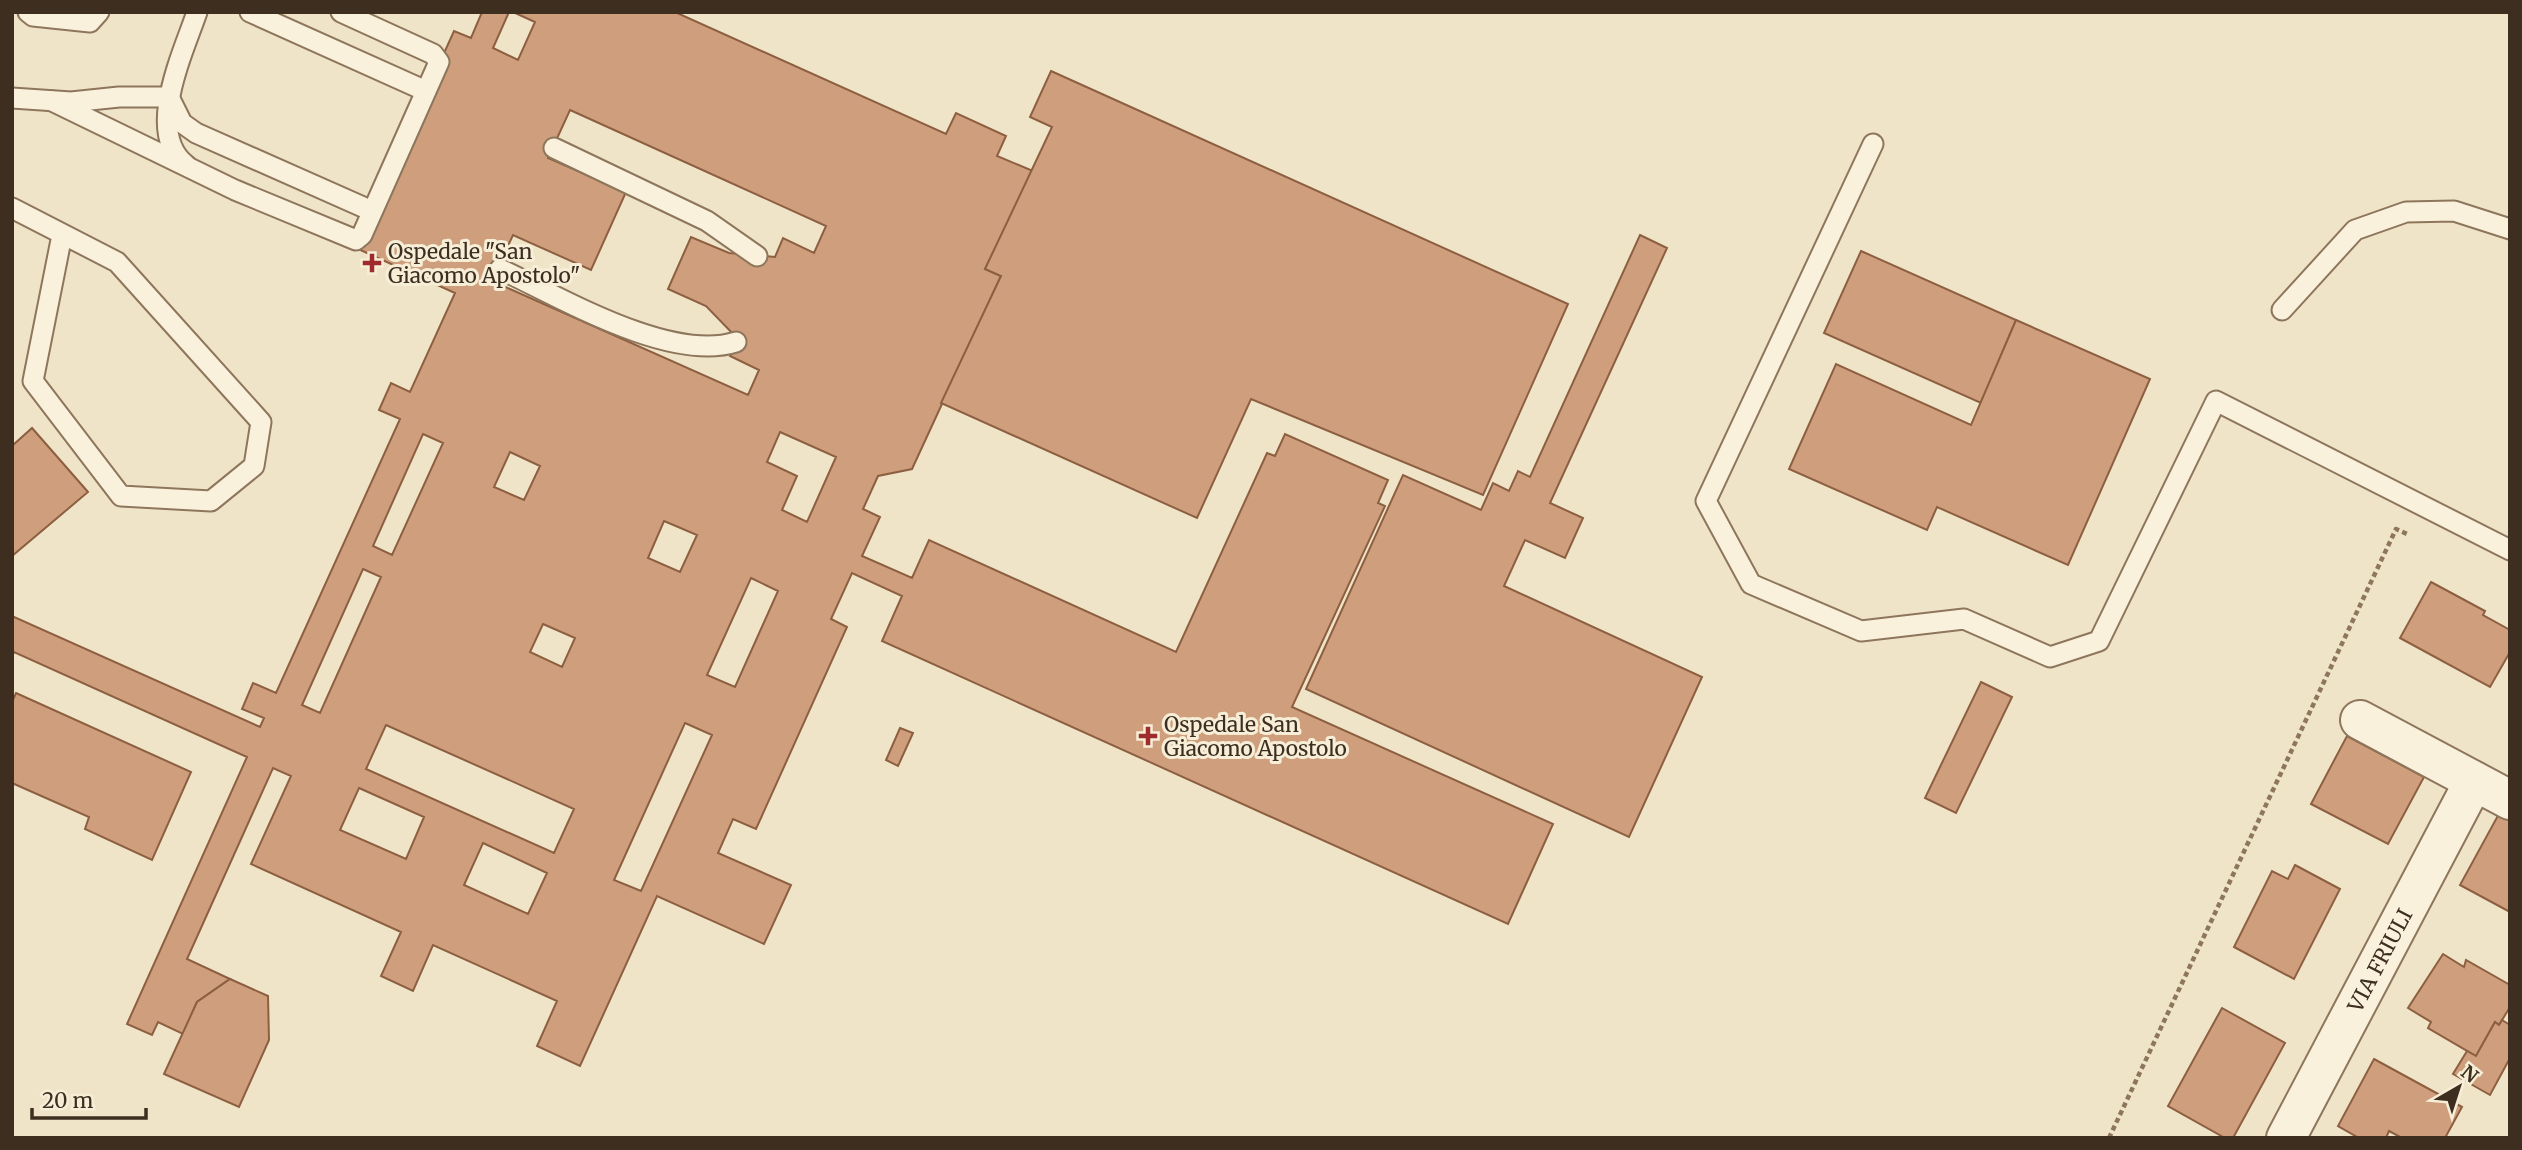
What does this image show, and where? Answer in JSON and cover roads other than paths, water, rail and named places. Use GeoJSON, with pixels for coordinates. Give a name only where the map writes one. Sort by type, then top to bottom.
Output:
{"type":"FeatureCollection","features":[{"type":"Feature","properties":{"kind":"street"},"geometry":{"type":"LineString","coordinates":[[2360,720],[2510,800]]}},
{"type":"Feature","properties":{"kind":"street","name":"VIA FRIULI"},"geometry":{"type":"LineString","coordinates":[[2286,1138],[2474,781]]}},
{"type":"Feature","properties":{"kind":"lane"},"geometry":{"type":"LineString","coordinates":[[28,12],[33,16],[90,22],[99,12]]}},
{"type":"Feature","properties":{"kind":"lane"},"geometry":{"type":"LineString","coordinates":[[192,170],[176,156],[169,97],[197,12]]}},
{"type":"Feature","properties":{"kind":"lane"},"geometry":{"type":"LineString","coordinates":[[184,51],[207,12]]}},
{"type":"Feature","properties":{"kind":"lane"},"geometry":{"type":"LineString","coordinates":[[250,12],[418,87]]}},
{"type":"Feature","properties":{"kind":"lane"},"geometry":{"type":"LineString","coordinates":[[52,101],[192,170],[332,232],[351,239],[361,237],[439,60],[433,54],[341,12]]}},
{"type":"Feature","properties":{"kind":"lane"},"geometry":{"type":"LineString","coordinates":[[12,98],[52,101],[169,97]]}},
{"type":"Feature","properties":{"kind":"lane"},"geometry":{"type":"LineString","coordinates":[[169,97],[182,123],[197,133],[363,207]]}},
{"type":"Feature","properties":{"kind":"lane"},"geometry":{"type":"LineString","coordinates":[[1873,144],[1706,501],[1751,584],[1861,631],[1964,619],[2050,657],[2099,641],[2216,401],[2510,550]]}},
{"type":"Feature","properties":{"kind":"lane"},"geometry":{"type":"LineString","coordinates":[[554,148],[707,221],[757,256]]}},
{"type":"Feature","properties":{"kind":"lane"},"geometry":{"type":"LineString","coordinates":[[12,208],[117,262],[261,422],[254,466],[211,501],[121,496],[33,381],[62,235]]}},
{"type":"Feature","properties":{"kind":"lane"},"geometry":{"type":"LineString","coordinates":[[2283,310],[2355,230],[2406,212],[2454,211],[2510,229]]}},
{"type":"Feature","properties":{"kind":"lane"},"geometry":{"type":"LineString","coordinates":[[500,269],[594,313],[664,339],[712,346],[736,342]]}},
{"type":"Feature","properties":{"kind":"place","name":"Ospedale \"San Giacomo Apostolo\""},"geometry":{"type":"Point","coordinates":[372,263]}},
{"type":"Feature","properties":{"kind":"place","name":"Ospedale San Giacomo Apostolo"},"geometry":{"type":"Point","coordinates":[1148,736]}}]}
